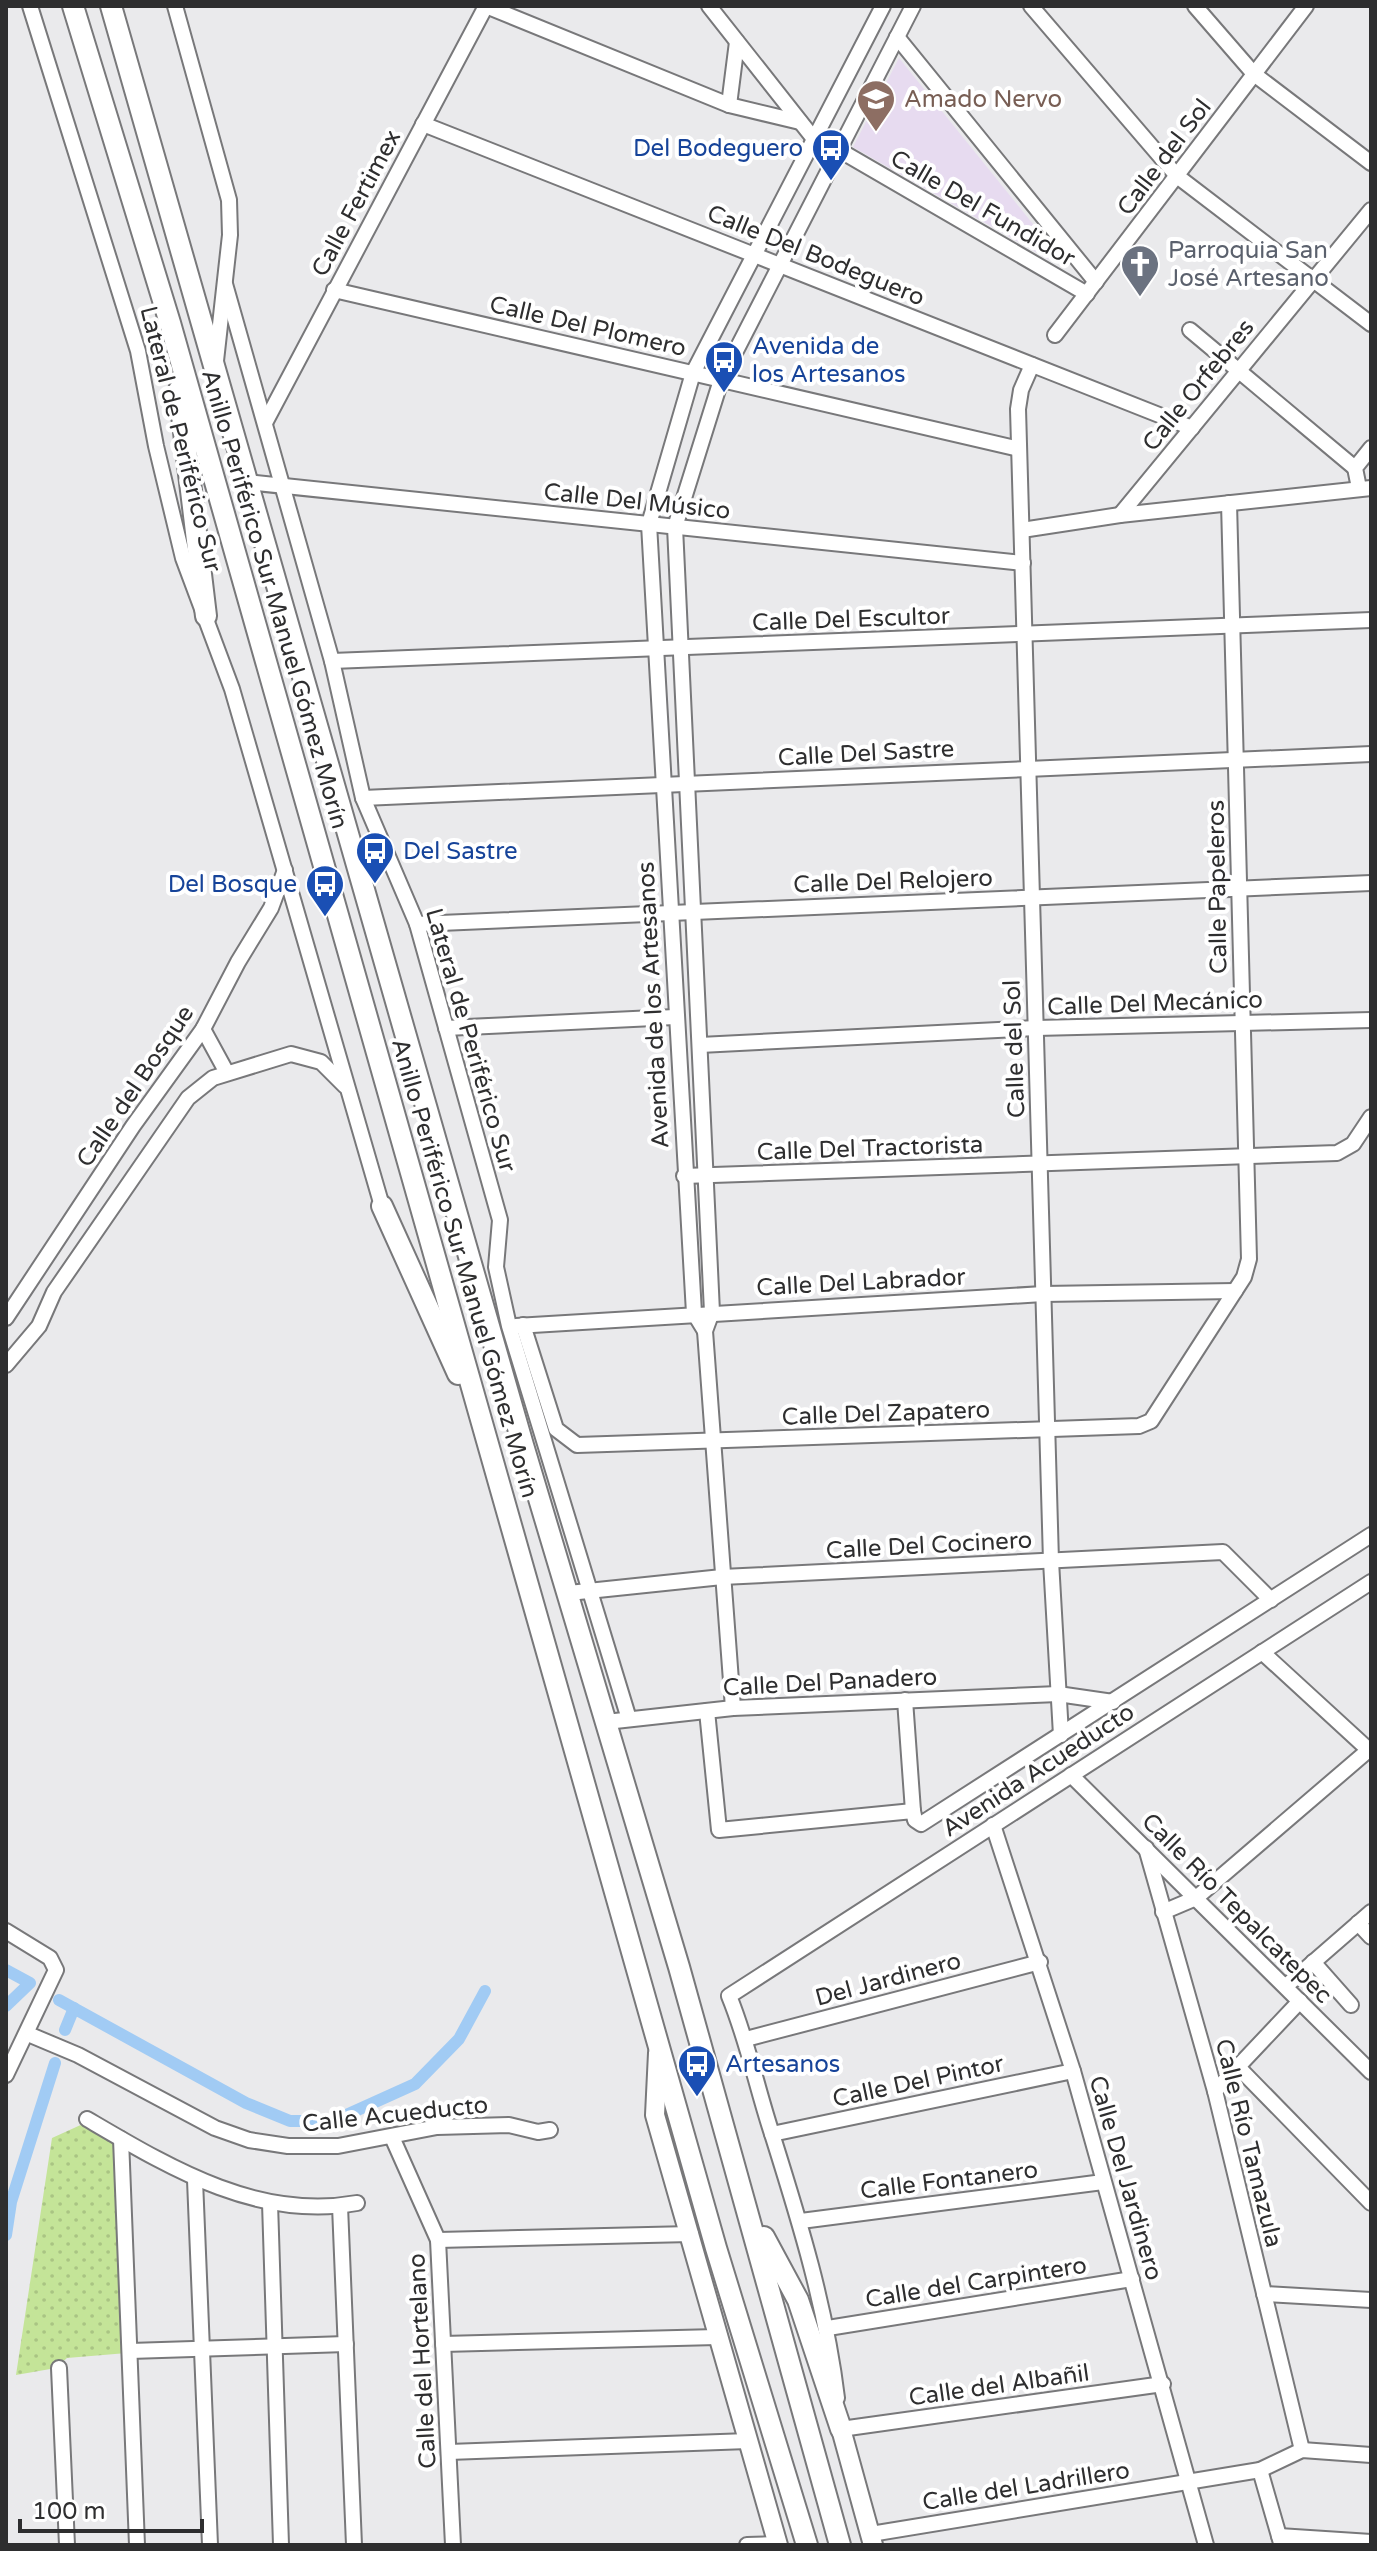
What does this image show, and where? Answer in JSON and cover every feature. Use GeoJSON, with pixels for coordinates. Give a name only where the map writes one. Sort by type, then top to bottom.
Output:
{"type":"FeatureCollection","features":[{"type":"Feature","properties":{"kind":"highway"},"geometry":{"type":"LineString","coordinates":[[64,6],[91,68]]}},
{"type":"Feature","properties":{"kind":"highway","name":"Anillo Periférico Sur Manuel Gómez Morín"},"geometry":{"type":"LineString","coordinates":[[73,6],[170,323],[658,2042],[807,2545]]}},
{"type":"Feature","properties":{"kind":"highway","name":"Anillo Periférico Sur Manuel Gómez Morín"},"geometry":{"type":"LineString","coordinates":[[111,6],[246,482],[507,1326],[569,1593],[679,1967],[840,2545]]}},
{"type":"Feature","properties":{"kind":"highway"},"geometry":{"type":"LineString","coordinates":[[170,323],[206,616]]}},
{"type":"Feature","properties":{"kind":"highway"},"geometry":{"type":"LineString","coordinates":[[382,1206],[487,1439]]}},
{"type":"Feature","properties":{"kind":"highway"},"geometry":{"type":"LineString","coordinates":[[747,2206],[798,2300],[841,2429]]}},
{"type":"Feature","properties":{"kind":"main road"},"geometry":{"type":"LineString","coordinates":[[658,2042],[655,2115],[778,2545]]}},
{"type":"Feature","properties":{"kind":"main road"},"geometry":{"type":"LineString","coordinates":[[841,2429],[872,2539]]}},
{"type":"Feature","properties":{"kind":"street","name":"Lateral de Periférico Sur"},"geometry":{"type":"LineString","coordinates":[[30,6],[138,351],[156,446],[183,558],[232,689],[382,1206]]}},
{"type":"Feature","properties":{"kind":"street"},"geometry":{"type":"LineString","coordinates":[[175,6],[229,200],[225,284],[215,369]]}},
{"type":"Feature","properties":{"kind":"street"},"geometry":{"type":"LineString","coordinates":[[486,6],[729,105],[800,122]]}},
{"type":"Feature","properties":{"kind":"street","name":"Calle Fertimex"},"geometry":{"type":"LineString","coordinates":[[266,421],[486,6]]}},
{"type":"Feature","properties":{"kind":"street"},"geometry":{"type":"LineString","coordinates":[[709,6],[814,139]]}},
{"type":"Feature","properties":{"kind":"street","name":"Avenida de los Artesanos"},"geometry":{"type":"LineString","coordinates":[[733,1708],[705,1331],[712,1312],[675,527],[721,380],[913,6]]}},
{"type":"Feature","properties":{"kind":"street"},"geometry":{"type":"LineString","coordinates":[[1031,6],[1177,176],[1371,324]]}},
{"type":"Feature","properties":{"kind":"street"},"geometry":{"type":"LineString","coordinates":[[1195,6],[1254,74],[1371,163]]}},
{"type":"Feature","properties":{"kind":"street","name":"Calle del Sol"},"geometry":{"type":"LineString","coordinates":[[1055,335],[1306,6]]}},
{"type":"Feature","properties":{"kind":"street","name":"Avenida de los Artesanos"},"geometry":{"type":"LineString","coordinates":[[705,1331],[694,1313],[684,1176],[649,524],[693,373],[814,139],[877,9]]}},
{"type":"Feature","properties":{"kind":"street"},"geometry":{"type":"LineString","coordinates":[[897,37],[1091,288]]}},
{"type":"Feature","properties":{"kind":"street"},"geometry":{"type":"LineString","coordinates":[[729,105],[737,42]]}},
{"type":"Feature","properties":{"kind":"street","name":"Calle Del Bodeguero"},"geometry":{"type":"LineString","coordinates":[[423,124],[1192,428]]}},
{"type":"Feature","properties":{"kind":"street","name":"Calle Del Fundidor"},"geometry":{"type":"LineString","coordinates":[[814,139],[1091,288]]}},
{"type":"Feature","properties":{"kind":"street","name":"Calle Orfebres"},"geometry":{"type":"LineString","coordinates":[[1120,515],[1371,210]]}},
{"type":"Feature","properties":{"kind":"street","name":"Lateral de Periférico Sur"},"geometry":{"type":"LineString","coordinates":[[225,284],[332,661],[363,798],[417,924],[500,1220],[496,1267],[507,1326],[592,1590],[629,1719]]}},
{"type":"Feature","properties":{"kind":"street","name":"Calle Del Plomero"},"geometry":{"type":"LineString","coordinates":[[334,290],[1019,449]]}},
{"type":"Feature","properties":{"kind":"street"},"geometry":{"type":"LineString","coordinates":[[1022,530],[1120,515],[1365,488],[1355,468],[1190,330]]}},
{"type":"Feature","properties":{"kind":"street","name":"Calle del Sol"},"geometry":{"type":"LineString","coordinates":[[1032,365],[1021,390],[1019,449],[1051,1561],[1061,1735]]}},
{"type":"Feature","properties":{"kind":"street"},"geometry":{"type":"LineString","coordinates":[[1355,468],[1371,448]]}},
{"type":"Feature","properties":{"kind":"street","name":"Calle Del Músico"},"geometry":{"type":"LineString","coordinates":[[246,482],[1023,563]]}},
{"type":"Feature","properties":{"kind":"street","name":"Calle Papeleros"},"geometry":{"type":"LineString","coordinates":[[1229,503],[1248,1270]]}},
{"type":"Feature","properties":{"kind":"street","name":"Calle Del Escultor"},"geometry":{"type":"LineString","coordinates":[[332,661],[1371,620]]}},
{"type":"Feature","properties":{"kind":"street","name":"Calle Del Sastre"},"geometry":{"type":"LineString","coordinates":[[363,798],[1371,754]]}},
{"type":"Feature","properties":{"kind":"street","name":"Calle del Bosque"},"geometry":{"type":"LineString","coordinates":[[6,1318],[133,1126],[203,1029],[271,908],[285,869]]}},
{"type":"Feature","properties":{"kind":"street","name":"Calle Del Relojero"},"geometry":{"type":"LineString","coordinates":[[417,924],[1371,883]]}},
{"type":"Feature","properties":{"kind":"street"},"geometry":{"type":"LineString","coordinates":[[446,1028],[675,1017]]}},
{"type":"Feature","properties":{"kind":"street","name":"Calle Del Mecánico"},"geometry":{"type":"LineString","coordinates":[[700,1045],[1036,1028],[1371,1020]]}},
{"type":"Feature","properties":{"kind":"street"},"geometry":{"type":"LineString","coordinates":[[203,1029],[227,1073]]}},
{"type":"Feature","properties":{"kind":"street","name":"Calle del Bosque"},"geometry":{"type":"LineString","coordinates":[[6,1365],[39,1326],[54,1292],[188,1098],[213,1078],[291,1054],[321,1062],[348,1090]]}},
{"type":"Feature","properties":{"kind":"street","name":"Calle Del Tractorista"},"geometry":{"type":"LineString","coordinates":[[684,1176],[1345,1150],[1371,1117]]}},
{"type":"Feature","properties":{"kind":"street","name":"Calle Del Zapatero"},"geometry":{"type":"LineString","coordinates":[[507,1326],[556,1429],[565,1439],[577,1445],[1146,1426],[1248,1270]]}},
{"type":"Feature","properties":{"kind":"street","name":"Calle Del Labrador"},"geometry":{"type":"LineString","coordinates":[[507,1326],[1043,1294],[1235,1291]]}},
{"type":"Feature","properties":{"kind":"street","name":"Avenida Acueducto"},"geometry":{"type":"LineString","coordinates":[[917,1817],[1061,1735],[1371,1535]]}},
{"type":"Feature","properties":{"kind":"street","name":"Calle Del Cocinero"},"geometry":{"type":"LineString","coordinates":[[569,1593],[722,1577],[1223,1552],[1271,1600]]}},
{"type":"Feature","properties":{"kind":"street","name":"Avenida Acueducto"},"geometry":{"type":"LineString","coordinates":[[746,2039],[729,1996],[1371,1582]]}},
{"type":"Feature","properties":{"kind":"street"},"geometry":{"type":"LineString","coordinates":[[1163,1912],[1196,1898],[1370,1750],[1262,1652]]}},
{"type":"Feature","properties":{"kind":"street","name":"Calle Del Panadero"},"geometry":{"type":"LineString","coordinates":[[606,1722],[733,1708],[905,1700],[1058,1694],[1113,1702]]}},
{"type":"Feature","properties":{"kind":"street"},"geometry":{"type":"LineString","coordinates":[[707,1711],[719,1830],[917,1817],[905,1700]]}},
{"type":"Feature","properties":{"kind":"street","name":"Calle Río Tepalcatepec"},"geometry":{"type":"LineString","coordinates":[[1071,1775],[1371,2072]]}},
{"type":"Feature","properties":{"kind":"street","name":"Calle Del Jardinero"},"geometry":{"type":"LineString","coordinates":[[993,1825],[1073,2071],[1206,2545]]}},
{"type":"Feature","properties":{"kind":"street","name":"Calle Río Tamazula"},"geometry":{"type":"LineString","coordinates":[[1146,1848],[1215,2091],[1302,2450]]}},
{"type":"Feature","properties":{"kind":"street"},"geometry":{"type":"LineString","coordinates":[[1286,1986],[1371,1912]]}},
{"type":"Feature","properties":{"kind":"street"},"geometry":{"type":"LineString","coordinates":[[1358,1923],[1371,1937]]}},
{"type":"Feature","properties":{"kind":"street"},"geometry":{"type":"LineString","coordinates":[[6,1931],[50,1958],[56,1970],[28,2034],[13,2054],[6,2075]]}},
{"type":"Feature","properties":{"kind":"street","name":"Del Jardinero"},"geometry":{"type":"LineString","coordinates":[[746,2039],[1040,1962]]}},
{"type":"Feature","properties":{"kind":"street"},"geometry":{"type":"LineString","coordinates":[[1313,1962],[1351,2005]]}},
{"type":"Feature","properties":{"kind":"street"},"geometry":{"type":"LineString","coordinates":[[1215,2091],[1300,2001]]}},
{"type":"Feature","properties":{"kind":"street","name":"Calle Acueducto"},"geometry":{"type":"LineString","coordinates":[[28,2034],[78,2055],[215,2128],[249,2140],[288,2146],[338,2146],[437,2127],[509,2125],[550,2130]]}},
{"type":"Feature","properties":{"kind":"street"},"geometry":{"type":"LineString","coordinates":[[746,2039],[772,2134],[801,2221],[828,2328],[841,2429]]}},
{"type":"Feature","properties":{"kind":"street"},"geometry":{"type":"LineString","coordinates":[[1237,2066],[1371,2203]]}},
{"type":"Feature","properties":{"kind":"street","name":"Calle Del Pintor"},"geometry":{"type":"LineString","coordinates":[[772,2134],[1073,2071]]}},
{"type":"Feature","properties":{"kind":"street"},"geometry":{"type":"LineString","coordinates":[[87,2119],[195,2180],[270,2203],[340,2206],[357,2203]]}},
{"type":"Feature","properties":{"kind":"street","name":"Calle del Hortelano"},"geometry":{"type":"LineString","coordinates":[[392,2137],[438,2240],[453,2545]]}},
{"type":"Feature","properties":{"kind":"street"},"geometry":{"type":"LineString","coordinates":[[121,2139],[137,2545]]}},
{"type":"Feature","properties":{"kind":"street"},"geometry":{"type":"LineString","coordinates":[[195,2180],[210,2545]]}},
{"type":"Feature","properties":{"kind":"street","name":"Calle Fontanero"},"geometry":{"type":"LineString","coordinates":[[801,2221],[1103,2182]]}},
{"type":"Feature","properties":{"kind":"street"},"geometry":{"type":"LineString","coordinates":[[270,2203],[281,2545]]}},
{"type":"Feature","properties":{"kind":"street"},"geometry":{"type":"LineString","coordinates":[[340,2206],[354,2545]]}},
{"type":"Feature","properties":{"kind":"street"},"geometry":{"type":"LineString","coordinates":[[438,2240],[691,2234]]}},
{"type":"Feature","properties":{"kind":"street","name":"Calle del Carpintero"},"geometry":{"type":"LineString","coordinates":[[828,2328],[1132,2279]]}},
{"type":"Feature","properties":{"kind":"street"},"geometry":{"type":"LineString","coordinates":[[1264,2294],[1371,2300]]}},
{"type":"Feature","properties":{"kind":"street"},"geometry":{"type":"LineString","coordinates":[[443,2344],[717,2337]]}},
{"type":"Feature","properties":{"kind":"street"},"geometry":{"type":"LineString","coordinates":[[130,2351],[346,2344]]}},
{"type":"Feature","properties":{"kind":"street"},"geometry":{"type":"LineString","coordinates":[[59,2368],[67,2545]]}},
{"type":"Feature","properties":{"kind":"street","name":"Calle del Albañil"},"geometry":{"type":"LineString","coordinates":[[841,2429],[1163,2384]]}},
{"type":"Feature","properties":{"kind":"street"},"geometry":{"type":"LineString","coordinates":[[449,2452],[748,2441]]}},
{"type":"Feature","properties":{"kind":"street"},"geometry":{"type":"LineString","coordinates":[[1302,2450],[1371,2455]]}},
{"type":"Feature","properties":{"kind":"street","name":"Calle del Ladrillero"},"geometry":{"type":"LineString","coordinates":[[872,2539],[1260,2470],[1302,2450]]}},
{"type":"Feature","properties":{"kind":"street"},"geometry":{"type":"LineString","coordinates":[[1260,2470],[1280,2540],[1371,2542]]}},
{"type":"Feature","properties":{"kind":"street"},"geometry":{"type":"LineString","coordinates":[[747,2545],[778,2545]]}},
{"type":"Feature","properties":{"kind":"shaded area"},"geometry":{"type":"Polygon","coordinates":[[[899,58],[1054,250],[1048,259],[853,147],[899,58]]]}},
{"type":"Feature","properties":{"kind":"green space"},"geometry":{"type":"Polygon","coordinates":[[[85,2123],[119,2143],[127,2353],[67,2358],[56,2368],[16,2375],[52,2138],[85,2123]]]}},
{"type":"Feature","properties":{"kind":"waterway"},"geometry":{"type":"LineString","coordinates":[[6,1970],[30,1983],[6,2006]]}},
{"type":"Feature","properties":{"kind":"waterway"},"geometry":{"type":"LineString","coordinates":[[59,2000],[246,2103],[290,2121],[333,2121],[415,2084],[459,2039],[485,1991]]}},
{"type":"Feature","properties":{"kind":"waterway"},"geometry":{"type":"LineString","coordinates":[[65,2030],[74,2008]]}},
{"type":"Feature","properties":{"kind":"waterway"},"geometry":{"type":"LineString","coordinates":[[6,2235],[11,2202],[55,2063]]}},
{"type":"Feature","properties":{"kind":"place","name":"Amado Nervo"},"geometry":{"type":"Point","coordinates":[876,133]}},
{"type":"Feature","properties":{"kind":"place","name":"Del Bodeguero"},"geometry":{"type":"Point","coordinates":[831,182]}},
{"type":"Feature","properties":{"kind":"place","name":"Parroquia San José Artesano"},"geometry":{"type":"Point","coordinates":[1140,298]}},
{"type":"Feature","properties":{"kind":"place","name":"Avenida de los Artesanos"},"geometry":{"type":"Point","coordinates":[724,394]}},
{"type":"Feature","properties":{"kind":"place","name":"Del Sastre"},"geometry":{"type":"Point","coordinates":[375,885]}},
{"type":"Feature","properties":{"kind":"place","name":"Del Bosque"},"geometry":{"type":"Point","coordinates":[325,918]}},
{"type":"Feature","properties":{"kind":"place","name":"Artesanos"},"geometry":{"type":"Point","coordinates":[697,2098]}}]}
